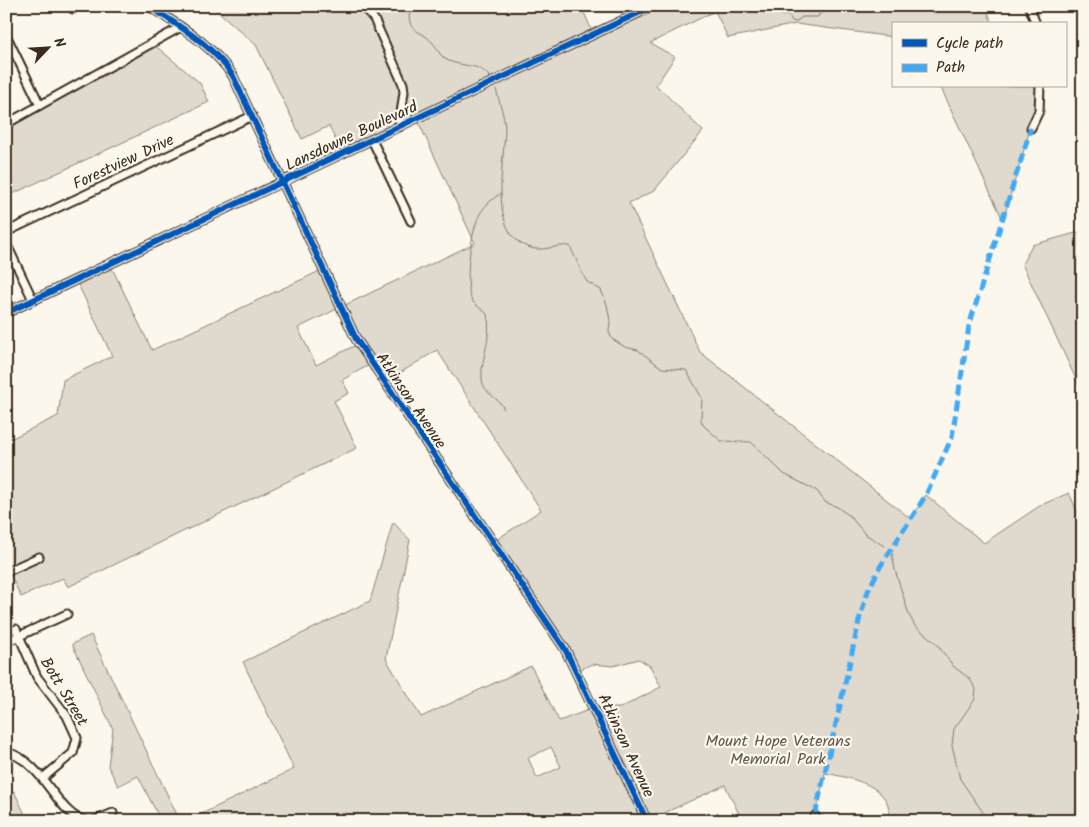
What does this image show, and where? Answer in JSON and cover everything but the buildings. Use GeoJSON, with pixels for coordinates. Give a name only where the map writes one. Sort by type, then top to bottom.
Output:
{"type":"FeatureCollection","features":[{"type":"Feature","properties":{"kind":"street","name":"Atkinson Avenue"},"geometry":{"type":"LineString","coordinates":[[149,6],[204,43],[222,60],[233,76],[356,339],[565,649],[647,821]]}},
{"type":"Feature","properties":{"kind":"street"},"geometry":{"type":"LineString","coordinates":[[363,6],[374,19],[403,84],[404,92],[399,127]]}},
{"type":"Feature","properties":{"kind":"street","name":"Lansdowne Boulevard"},"geometry":{"type":"LineString","coordinates":[[6,313],[653,6]]}},
{"type":"Feature","properties":{"kind":"street"},"geometry":{"type":"LineString","coordinates":[[1029,6],[1035,22]]}},
{"type":"Feature","properties":{"kind":"street"},"geometry":{"type":"LineString","coordinates":[[6,124],[181,27]]}},
{"type":"Feature","properties":{"kind":"street"},"geometry":{"type":"LineString","coordinates":[[6,35],[40,105]]}},
{"type":"Feature","properties":{"kind":"street"},"geometry":{"type":"LineString","coordinates":[[1032,128],[1039,111],[1040,88]]}},
{"type":"Feature","properties":{"kind":"street","name":"Forestview Drive"},"geometry":{"type":"LineString","coordinates":[[6,232],[252,116]]}},
{"type":"Feature","properties":{"kind":"street"},"geometry":{"type":"LineString","coordinates":[[372,140],[411,221]]}},
{"type":"Feature","properties":{"kind":"street"},"geometry":{"type":"LineString","coordinates":[[6,243],[33,300]]}},
{"type":"Feature","properties":{"kind":"street"},"geometry":{"type":"LineString","coordinates":[[6,572],[39,557]]}},
{"type":"Feature","properties":{"kind":"street"},"geometry":{"type":"LineString","coordinates":[[6,642],[18,632],[67,614]]}},
{"type":"Feature","properties":{"kind":"street","name":"Bott Street"},"geometry":{"type":"LineString","coordinates":[[18,632],[38,677],[67,716],[77,738],[72,753],[43,778]]}},
{"type":"Feature","properties":{"kind":"street"},"geometry":{"type":"LineString","coordinates":[[6,752],[23,759],[43,778],[71,813],[87,821]]}},
{"type":"Feature","properties":{"kind":"street"},"geometry":{"type":"LineString","coordinates":[[92,821],[113,813]]}},
{"type":"Feature","properties":{"kind":"green space","name":"Mount Hope Veterans Memorial Park"},"geometry":{"type":"Polygon","coordinates":[[[212,6],[581,6],[594,35],[634,15],[629,6],[985,6],[992,22],[892,22],[892,37],[796,24],[728,38],[715,11],[650,43],[675,57],[656,85],[703,131],[654,191],[629,203],[700,352],[911,519],[926,495],[984,543],[1041,505],[1069,493],[1083,524],[1083,821],[889,821],[889,809],[885,799],[878,791],[858,781],[825,773],[816,813],[825,817],[828,821],[736,821],[741,818],[725,785],[647,821],[187,821],[294,769],[243,662],[370,601],[393,522],[410,540],[386,659],[421,717],[531,666],[559,721],[594,708],[620,708],[661,687],[650,666],[639,659],[613,666],[592,664],[577,671],[493,542],[541,510],[437,350],[384,383],[371,364],[342,380],[349,393],[334,401],[357,448],[68,587],[63,578],[21,597],[6,566],[6,441],[58,416],[63,380],[112,356],[76,280],[110,264],[152,350],[324,269],[341,307],[475,243],[417,119],[342,154],[329,126],[302,139],[256,45],[212,6]],[[341,307],[298,328],[316,365],[358,344],[341,307]],[[551,747],[528,758],[537,778],[561,767],[551,747]]]}},
{"type":"Feature","properties":{"kind":"green space"},"geometry":{"type":"Polygon","coordinates":[[[152,43],[200,83],[209,102],[6,197],[6,124],[152,43]]]}},
{"type":"Feature","properties":{"kind":"green space"},"geometry":{"type":"Polygon","coordinates":[[[941,88],[1041,88],[1039,111],[1029,133],[1003,220],[941,88]]]}},
{"type":"Feature","properties":{"kind":"green space"},"geometry":{"type":"Polygon","coordinates":[[[1083,231],[1083,394],[1022,264],[1032,245],[1083,231]]]}},
{"type":"Feature","properties":{"kind":"green space"},"geometry":{"type":"Polygon","coordinates":[[[91,635],[180,821],[161,821],[138,776],[118,786],[108,766],[113,729],[72,644],[91,635]]]}},
{"type":"Feature","properties":{"kind":"green space"},"geometry":{"type":"Polygon","coordinates":[[[14,791],[28,821],[6,821],[6,795],[14,791]]]}},
{"type":"Feature","properties":{"kind":"waterway"},"geometry":{"type":"LineString","coordinates":[[410,6],[409,15],[412,26],[427,37],[444,58],[480,69],[490,77]]}},
{"type":"Feature","properties":{"kind":"waterway"},"geometry":{"type":"LineString","coordinates":[[750,6],[755,11],[789,16],[792,21],[796,22],[802,17],[818,17],[819,14],[837,8],[843,10],[845,6]]}},
{"type":"Feature","properties":{"kind":"waterway"},"geometry":{"type":"LineString","coordinates":[[496,89],[505,125],[501,178],[503,213],[507,227],[515,239],[533,249],[570,246],[587,282],[601,290],[607,305],[610,320],[609,332],[612,339],[625,347],[638,350],[662,368],[686,370],[702,398],[701,420],[703,425],[721,441],[751,442],[784,474],[817,491],[825,502],[837,507],[850,516],[865,534],[884,546]]}},
{"type":"Feature","properties":{"kind":"waterway"},"geometry":{"type":"LineString","coordinates":[[501,193],[485,206],[477,220],[468,268],[468,280],[471,298],[487,314],[488,340],[482,371],[483,384],[504,409]]}},
{"type":"Feature","properties":{"kind":"waterway"},"geometry":{"type":"LineString","coordinates":[[892,553],[895,570],[909,615],[915,626],[936,643],[954,667],[969,678],[976,689],[975,699],[954,729],[952,745],[960,779],[989,821]]}},
{"type":"Feature","properties":{"kind":"marked path"},"geometry":{"type":"LineString","coordinates":[[815,816],[860,617],[868,591],[880,567],[926,495],[952,437],[969,326],[1031,128]]}},
{"type":"Feature","properties":{"kind":"cycle path"},"geometry":{"type":"LineString","coordinates":[[149,6],[205,45],[233,76],[356,339],[565,649],[647,821]]}},
{"type":"Feature","properties":{"kind":"cycle path"},"geometry":{"type":"LineString","coordinates":[[6,313],[653,6]]}}]}
